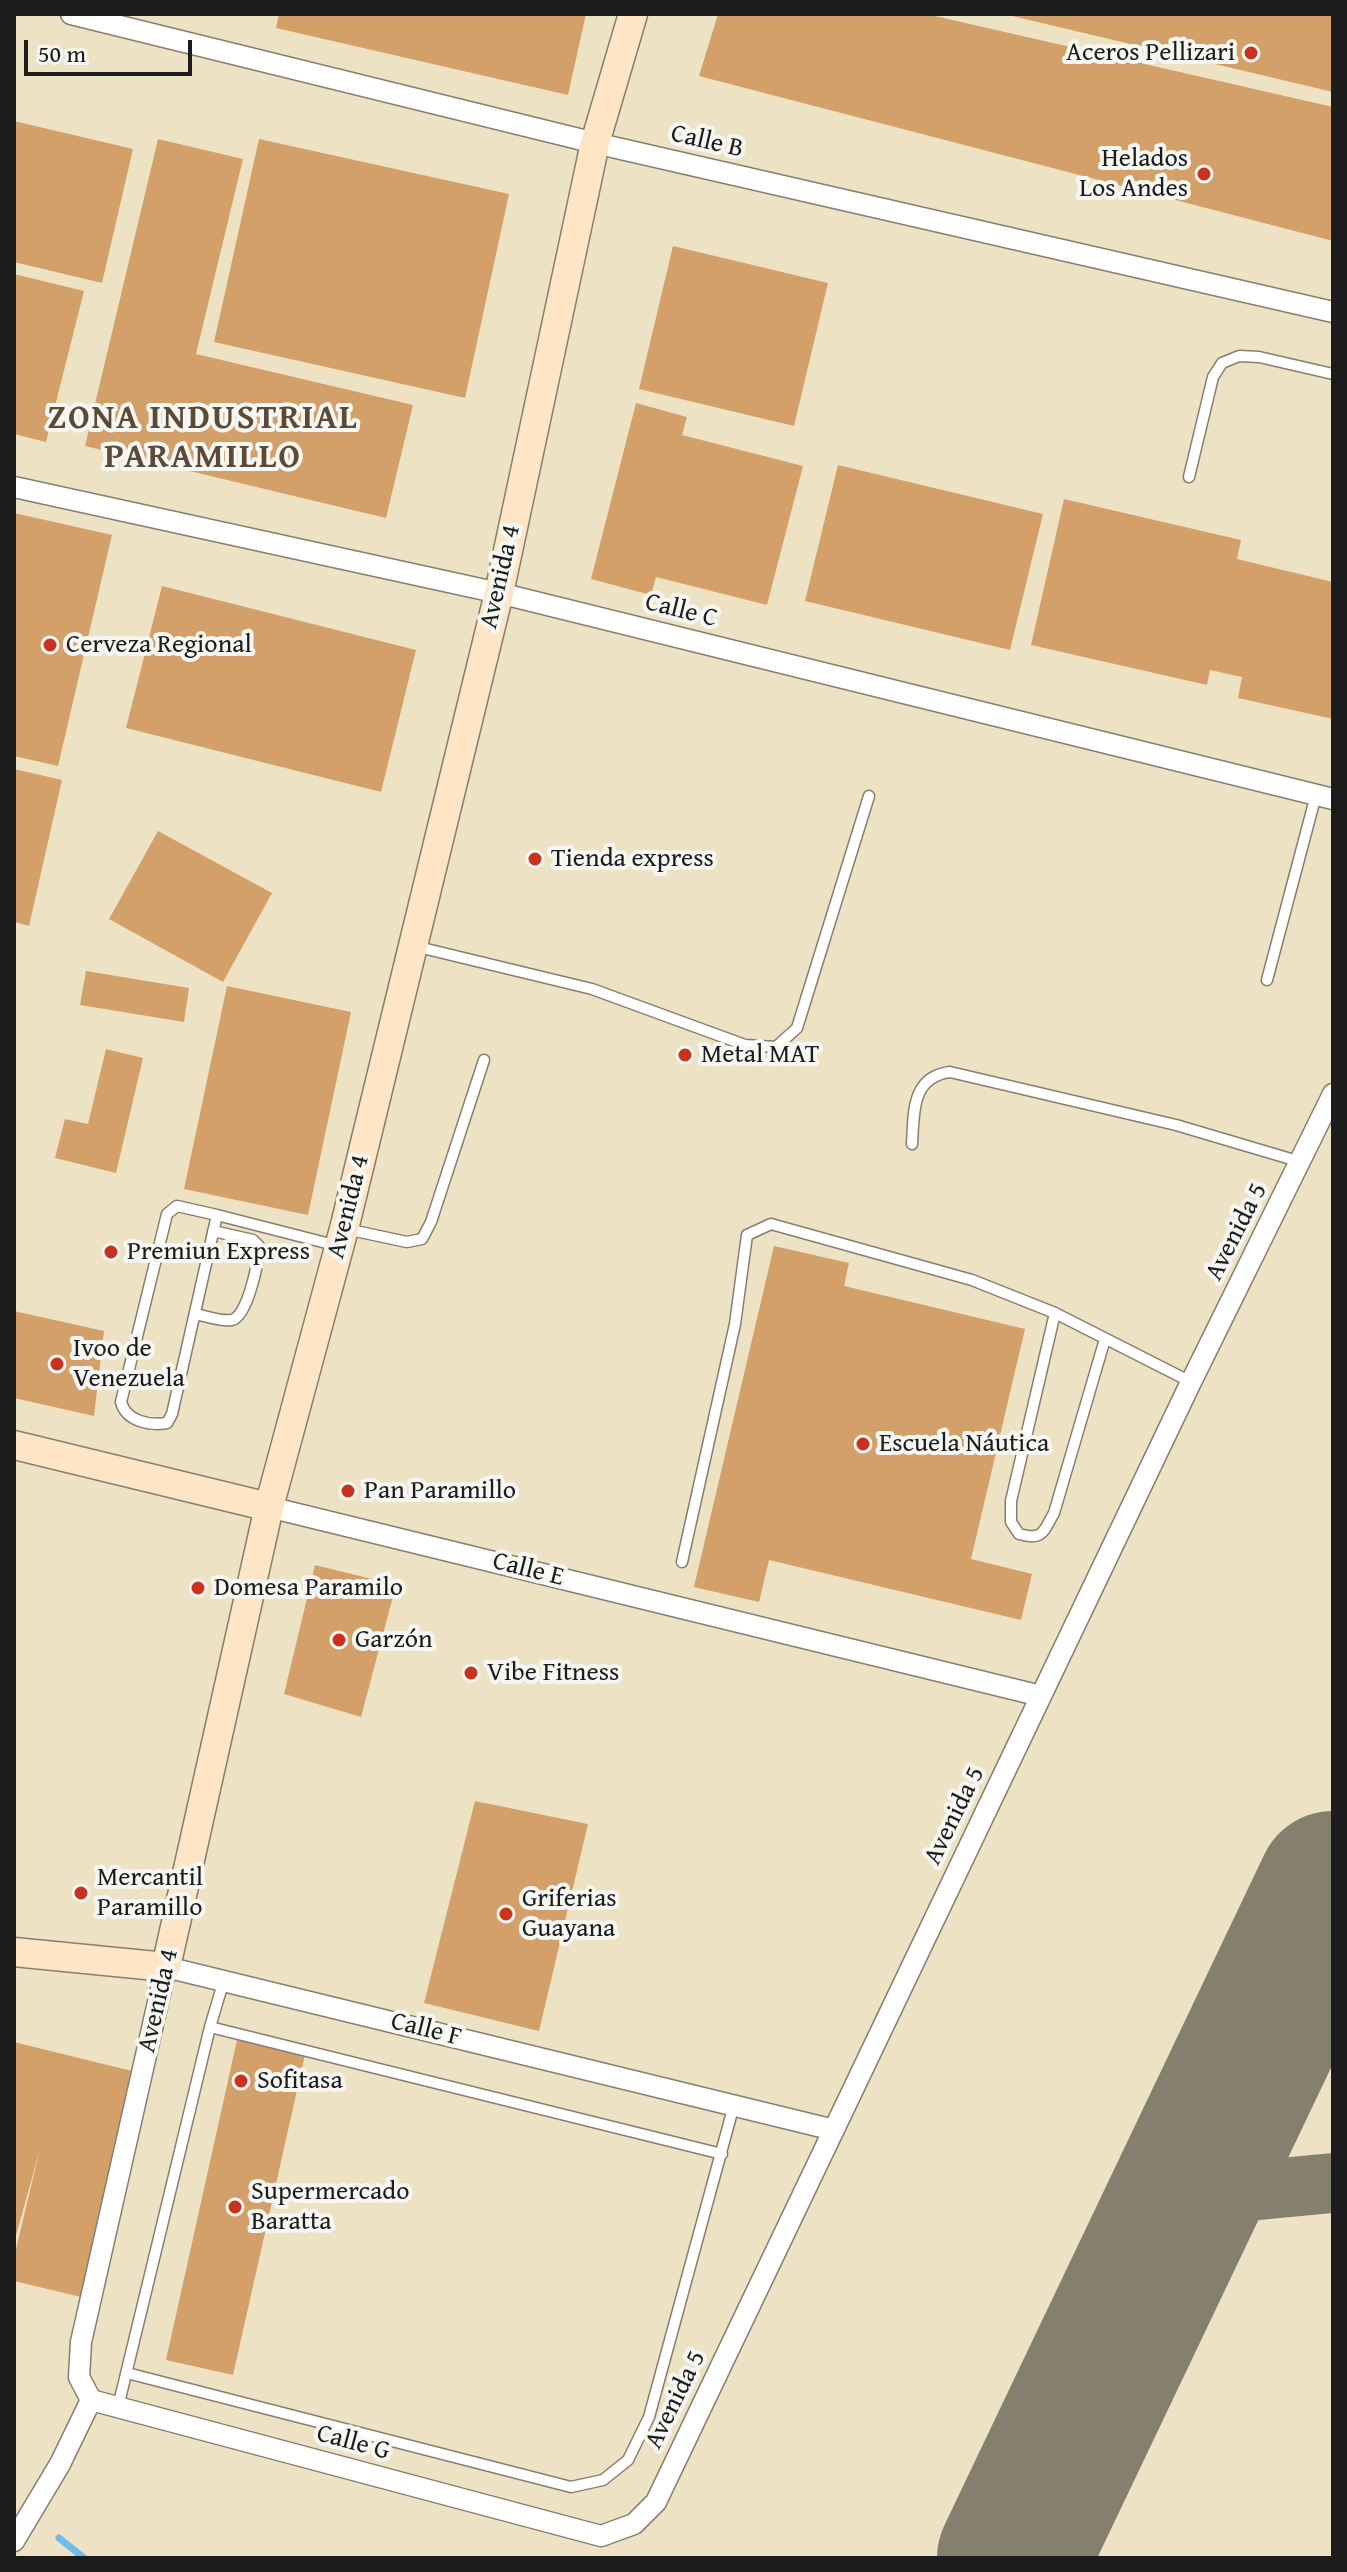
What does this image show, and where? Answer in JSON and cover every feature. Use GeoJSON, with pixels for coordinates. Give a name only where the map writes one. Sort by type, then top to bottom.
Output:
{"type":"FeatureCollection","features":[{"type":"Feature","properties":{"kind":"main road","name":"Avenida 4"},"geometry":{"type":"LineString","coordinates":[[166,1967],[269,1507],[342,1238],[499,593],[595,143],[633,14]]}},
{"type":"Feature","properties":{"kind":"main road","name":"Calle E"},"geometry":{"type":"LineString","coordinates":[[14,1445],[269,1507]]}},
{"type":"Feature","properties":{"kind":"main road","name":"Calle F"},"geometry":{"type":"LineString","coordinates":[[14,1952],[166,1967]]}},
{"type":"Feature","properties":{"kind":"street","name":"Calle B"},"geometry":{"type":"LineString","coordinates":[[71,14],[595,143],[1333,312]]}},
{"type":"Feature","properties":{"kind":"street","name":"Calle C"},"geometry":{"type":"LineString","coordinates":[[14,487],[499,593],[1325,797]]}},
{"type":"Feature","properties":{"kind":"street","name":"Avenida 5"},"geometry":{"type":"LineString","coordinates":[[601,2536],[634,2524],[656,2502],[1191,1382],[1333,1094]]}},
{"type":"Feature","properties":{"kind":"street","name":"Calle E"},"geometry":{"type":"LineString","coordinates":[[269,1507],[1041,1696]]}},
{"type":"Feature","properties":{"kind":"street","name":"Calle F"},"geometry":{"type":"LineString","coordinates":[[166,1967],[834,2130]]}},
{"type":"Feature","properties":{"kind":"street","name":"Avenida 4"},"geometry":{"type":"LineString","coordinates":[[91,2400],[79,2377],[81,2342],[166,1967]]}},
{"type":"Feature","properties":{"kind":"street","name":"Calle G"},"geometry":{"type":"LineString","coordinates":[[91,2400],[601,2536]]}},
{"type":"Feature","properties":{"kind":"street"},"geometry":{"type":"LineString","coordinates":[[14,2541],[60,2464],[91,2400]]}},
{"type":"Feature","properties":{"kind":"lane"},"geometry":{"type":"LineString","coordinates":[[1189,477],[1213,377],[1222,363],[1239,356],[1259,357],[1333,374]]}},
{"type":"Feature","properties":{"kind":"lane"},"geometry":{"type":"LineString","coordinates":[[412,945],[592,989],[745,1045],[776,1047],[797,1028],[869,796]]}},
{"type":"Feature","properties":{"kind":"lane"},"geometry":{"type":"LineString","coordinates":[[1267,980],[1325,797]]}},
{"type":"Feature","properties":{"kind":"lane"},"geometry":{"type":"LineString","coordinates":[[217,1215],[172,1414],[167,1423],[158,1425],[131,1418],[123,1411],[121,1402],[167,1214],[177,1206],[342,1238],[407,1242],[422,1239],[431,1222],[484,1060]]}},
{"type":"Feature","properties":{"kind":"lane"},"geometry":{"type":"LineString","coordinates":[[912,1144],[914,1108],[920,1090],[937,1074],[950,1072],[1176,1125],[1301,1162]]}},
{"type":"Feature","properties":{"kind":"lane"},"geometry":{"type":"LineString","coordinates":[[682,1562],[735,1324],[747,1235],[771,1224],[972,1280],[1055,1313],[1191,1382]]}},
{"type":"Feature","properties":{"kind":"lane"},"geometry":{"type":"LineString","coordinates":[[195,1314],[237,1319],[243,1311],[259,1257],[259,1246],[253,1240],[213,1231]]}},
{"type":"Feature","properties":{"kind":"lane"},"geometry":{"type":"LineString","coordinates":[[1055,1313],[1011,1501],[1011,1522],[1019,1534],[1033,1538],[1042,1535],[1054,1513],[1105,1339]]}},
{"type":"Feature","properties":{"kind":"lane"},"geometry":{"type":"LineString","coordinates":[[118,2407],[224,1980]]}},
{"type":"Feature","properties":{"kind":"lane"},"geometry":{"type":"LineString","coordinates":[[210,2027],[722,2154]]}},
{"type":"Feature","properties":{"kind":"lane"},"geometry":{"type":"LineString","coordinates":[[127,2373],[571,2487],[603,2480],[628,2460],[649,2417],[734,2105]]}},
{"type":"Feature","properties":{"kind":"building"},"geometry":{"type":"Polygon","coordinates":[[[279,14],[586,14],[568,95],[276,28],[279,14]]]}},
{"type":"Feature","properties":{"kind":"building","name":"Helados Los Andes"},"geometry":{"type":"Polygon","coordinates":[[[718,14],[926,14],[1333,107],[1333,241],[699,76],[718,14]]]}},
{"type":"Feature","properties":{"kind":"building","name":"Aceros Pellizari"},"geometry":{"type":"Polygon","coordinates":[[[1333,14],[1333,92],[1008,15],[1333,14]]]}},
{"type":"Feature","properties":{"kind":"building"},"geometry":{"type":"Polygon","coordinates":[[[14,121],[133,149],[102,283],[14,262],[14,121]]]}},
{"type":"Feature","properties":{"kind":"building"},"geometry":{"type":"Polygon","coordinates":[[[158,139],[243,159],[196,354],[413,405],[386,518],[85,446],[158,139]]]}},
{"type":"Feature","properties":{"kind":"building"},"geometry":{"type":"Polygon","coordinates":[[[259,139],[509,194],[465,398],[214,342],[259,139]]]}},
{"type":"Feature","properties":{"kind":"building"},"geometry":{"type":"Polygon","coordinates":[[[673,246],[828,283],[794,426],[639,389],[673,246]]]}},
{"type":"Feature","properties":{"kind":"building"},"geometry":{"type":"Polygon","coordinates":[[[14,274],[84,291],[46,442],[14,434],[14,274]]]}},
{"type":"Feature","properties":{"kind":"building"},"geometry":{"type":"Polygon","coordinates":[[[636,403],[687,417],[682,435],[803,466],[767,605],[656,577],[651,595],[591,579],[636,403]]]}},
{"type":"Feature","properties":{"kind":"building"},"geometry":{"type":"Polygon","coordinates":[[[838,465],[1043,514],[1010,650],[805,601],[838,465]]]}},
{"type":"Feature","properties":{"kind":"building"},"geometry":{"type":"Polygon","coordinates":[[[1064,499],[1241,540],[1237,559],[1333,582],[1333,719],[1238,698],[1242,677],[1210,670],[1207,685],[1031,645],[1064,499]]]}},
{"type":"Feature","properties":{"kind":"building","name":"Cerveza Regional"},"geometry":{"type":"Polygon","coordinates":[[[14,513],[112,535],[58,766],[14,756],[14,513]]]}},
{"type":"Feature","properties":{"kind":"building"},"geometry":{"type":"Polygon","coordinates":[[[162,586],[416,650],[381,792],[126,728],[162,586]]]}},
{"type":"Feature","properties":{"kind":"building"},"geometry":{"type":"Polygon","coordinates":[[[14,769],[62,780],[29,926],[14,922],[14,769]]]}},
{"type":"Feature","properties":{"kind":"building"},"geometry":{"type":"Polygon","coordinates":[[[158,831],[272,893],[223,982],[109,919],[158,831]]]}},
{"type":"Feature","properties":{"kind":"building"},"geometry":{"type":"Polygon","coordinates":[[[86,971],[189,988],[184,1022],[80,1005],[86,971]]]}},
{"type":"Feature","properties":{"kind":"building"},"geometry":{"type":"Polygon","coordinates":[[[227,986],[351,1012],[308,1215],[184,1189],[227,986]]]}},
{"type":"Feature","properties":{"kind":"building"},"geometry":{"type":"Polygon","coordinates":[[[106,1049],[143,1058],[116,1173],[55,1158],[65,1119],[88,1124],[106,1049]]]}},
{"type":"Feature","properties":{"kind":"building","name":"Escuela Náutica"},"geometry":{"type":"Polygon","coordinates":[[[774,1246],[849,1263],[844,1286],[1025,1329],[971,1559],[1032,1574],[1021,1620],[769,1560],[759,1602],[694,1587],[774,1246]]]}},
{"type":"Feature","properties":{"kind":"building","name":"Ivoo de Venezuela"},"geometry":{"type":"Polygon","coordinates":[[[14,1311],[104,1331],[94,1416],[14,1398],[14,1311]]]}},
{"type":"Feature","properties":{"kind":"building","name":"Garzón"},"geometry":{"type":"Polygon","coordinates":[[[315,1565],[396,1585],[361,1717],[284,1694],[315,1565]]]}},
{"type":"Feature","properties":{"kind":"building","name":"Griferias Guayana"},"geometry":{"type":"Polygon","coordinates":[[[475,1801],[588,1824],[539,2031],[424,2003],[475,1801]]]}},
{"type":"Feature","properties":{"kind":"building","name":"Supermercado Baratta"},"geometry":{"type":"Polygon","coordinates":[[[237,2040],[305,2055],[233,2375],[166,2360],[237,2040]]]}},
{"type":"Feature","properties":{"kind":"building"},"geometry":{"type":"Polygon","coordinates":[[[14,2042],[136,2072],[81,2297],[14,2281],[14,2257],[40,2149],[14,2243],[14,2042]]]}},
{"type":"Feature","properties":{"kind":"waterway"},"geometry":{"type":"LineString","coordinates":[[59,2538],[84,2558]]}},
{"type":"Feature","properties":{"kind":"taxiway"},"geometry":{"type":"LineString","coordinates":[[1185,2197],[1333,2183]]}},
{"type":"Feature","properties":{"kind":"runway"},"geometry":{"type":"LineString","coordinates":[[1013,2558],[1333,1887]]}},
{"type":"Feature","properties":{"kind":"place","name":"Aceros Pellizari"},"geometry":{"type":"Point","coordinates":[1251,53]}},
{"type":"Feature","properties":{"kind":"place","name":"Helados Los Andes"},"geometry":{"type":"Point","coordinates":[1204,174]}},
{"type":"Feature","properties":{"kind":"place","name":"Cerveza Regional"},"geometry":{"type":"Point","coordinates":[50,645]}},
{"type":"Feature","properties":{"kind":"place","name":"Tienda express"},"geometry":{"type":"Point","coordinates":[535,859]}},
{"type":"Feature","properties":{"kind":"place","name":"Metal MAT"},"geometry":{"type":"Point","coordinates":[685,1055]}},
{"type":"Feature","properties":{"kind":"place","name":"Premiun Express"},"geometry":{"type":"Point","coordinates":[111,1252]}},
{"type":"Feature","properties":{"kind":"place","name":"Ivoo de Venezuela"},"geometry":{"type":"Point","coordinates":[57,1364]}},
{"type":"Feature","properties":{"kind":"place","name":"Escuela Náutica"},"geometry":{"type":"Point","coordinates":[863,1444]}},
{"type":"Feature","properties":{"kind":"place","name":"Pan Paramillo"},"geometry":{"type":"Point","coordinates":[348,1491]}},
{"type":"Feature","properties":{"kind":"place","name":"Domesa Paramilo"},"geometry":{"type":"Point","coordinates":[198,1588]}},
{"type":"Feature","properties":{"kind":"place","name":"Garzón"},"geometry":{"type":"Point","coordinates":[339,1640]}},
{"type":"Feature","properties":{"kind":"place","name":"Vibe Fitness"},"geometry":{"type":"Point","coordinates":[471,1673]}},
{"type":"Feature","properties":{"kind":"place","name":"Mercantil Paramillo"},"geometry":{"type":"Point","coordinates":[81,1893]}},
{"type":"Feature","properties":{"kind":"place","name":"Griferias Guayana"},"geometry":{"type":"Point","coordinates":[506,1914]}},
{"type":"Feature","properties":{"kind":"place","name":"Sofitasa"},"geometry":{"type":"Point","coordinates":[241,2081]}},
{"type":"Feature","properties":{"kind":"place","name":"Supermercado Baratta"},"geometry":{"type":"Point","coordinates":[235,2207]}},
{"type":"Feature","properties":{"kind":"district","name":"ZONA INDUSTRIAL PARAMILLO"},"geometry":{"type":"Point","coordinates":[203,438]}}]}
